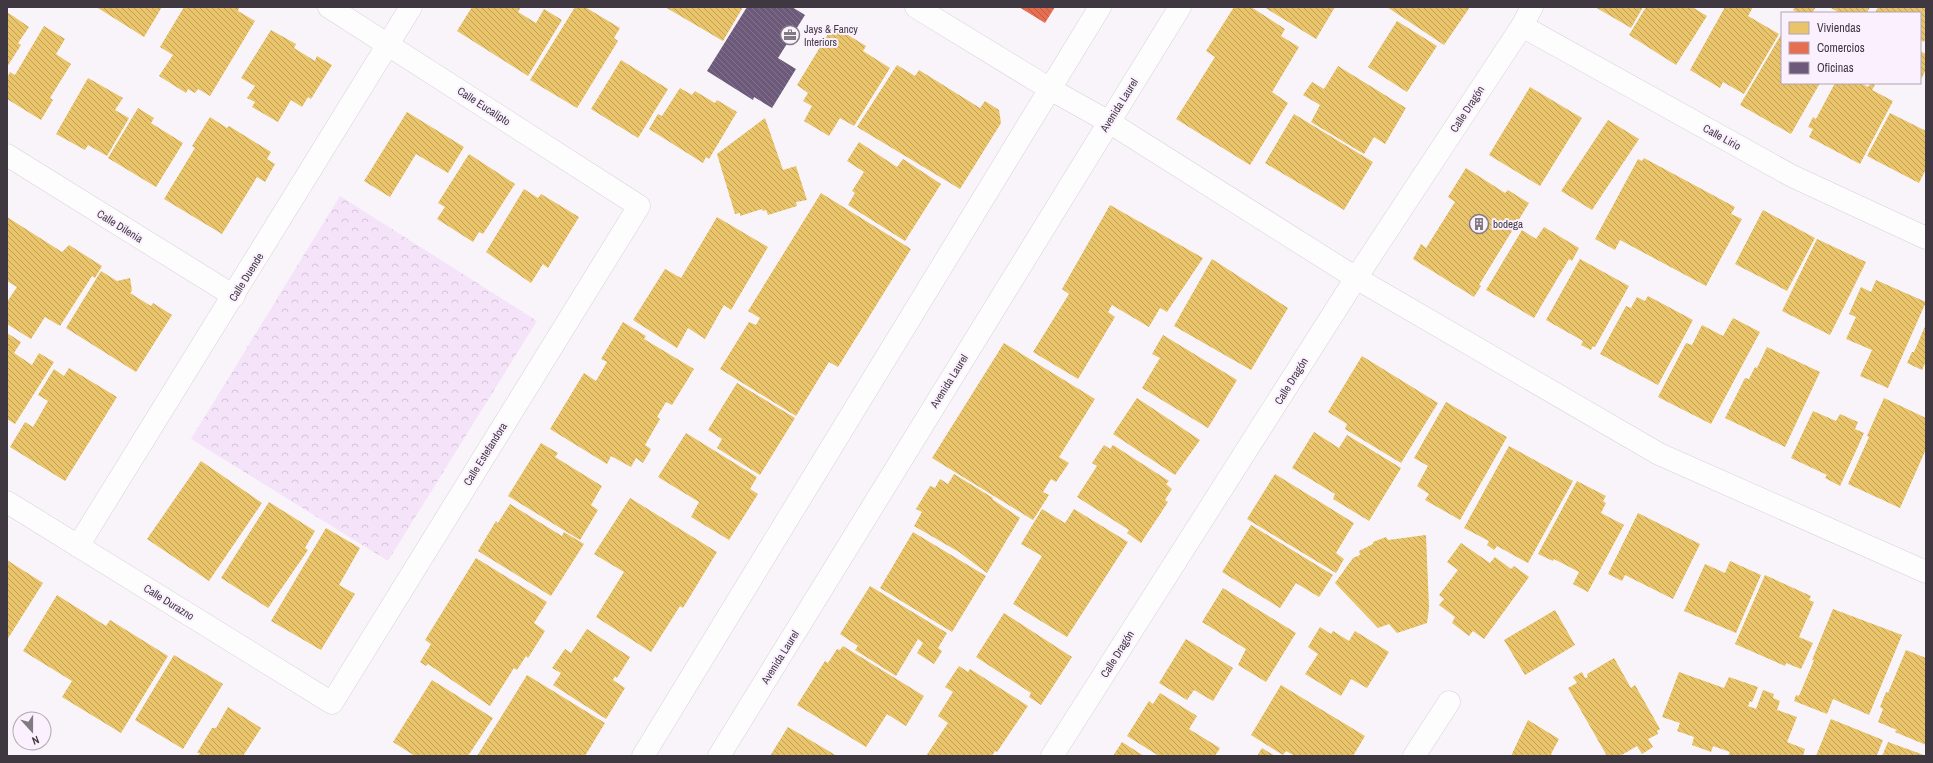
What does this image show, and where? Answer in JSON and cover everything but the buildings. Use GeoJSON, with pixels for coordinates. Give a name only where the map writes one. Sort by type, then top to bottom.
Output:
{"type":"FeatureCollection","features":[{"type":"Feature","properties":{"kind":"street","name":"Calle Eucalipto"},"geometry":{"type":"LineString","coordinates":[[329,7],[639,206]]}},
{"type":"Feature","properties":{"kind":"street","name":"Calle Duende"},"geometry":{"type":"LineString","coordinates":[[78,546],[234,296],[411,7]]}},
{"type":"Feature","properties":{"kind":"street"},"geometry":{"type":"LineString","coordinates":[[916,7],[1050,89],[1109,122],[1356,278],[1659,454],[1926,572]]}},
{"type":"Feature","properties":{"kind":"street"},"geometry":{"type":"LineString","coordinates":[[643,756],[1100,7]]}},
{"type":"Feature","properties":{"kind":"street","name":"Avenida Laurel"},"geometry":{"type":"LineString","coordinates":[[719,756],[1180,7]]}},
{"type":"Feature","properties":{"kind":"street","name":"Calle Dragón"},"geometry":{"type":"LineString","coordinates":[[1052,756],[1356,278],[1522,26],[1532,7]]}},
{"type":"Feature","properties":{"kind":"street","name":"Calle Lirio"},"geometry":{"type":"LineString","coordinates":[[1522,26],[1792,176],[1926,238]]}},
{"type":"Feature","properties":{"kind":"street","name":"Calle Dilenia"},"geometry":{"type":"LineString","coordinates":[[7,155],[234,296]]}},
{"type":"Feature","properties":{"kind":"street","name":"Calle Estefandora"},"geometry":{"type":"LineString","coordinates":[[332,703],[639,206]]}},
{"type":"Feature","properties":{"kind":"street","name":"Calle Durazno"},"geometry":{"type":"LineString","coordinates":[[7,502],[332,703]]}},
{"type":"Feature","properties":{"kind":"street"},"geometry":{"type":"LineString","coordinates":[[1414,756],[1448,702]]}},
{"type":"Feature","properties":{"kind":"green space"},"geometry":{"type":"Polygon","coordinates":[[[340,196],[537,321],[388,561],[191,439],[340,196]]]}},
{"type":"Feature","properties":{"kind":"place","name":"Jays & Fancy Interiors"},"geometry":{"type":"Point","coordinates":[790,35]}},
{"type":"Feature","properties":{"kind":"place","name":"bodega"},"geometry":{"type":"Point","coordinates":[1479,224]}}]}
